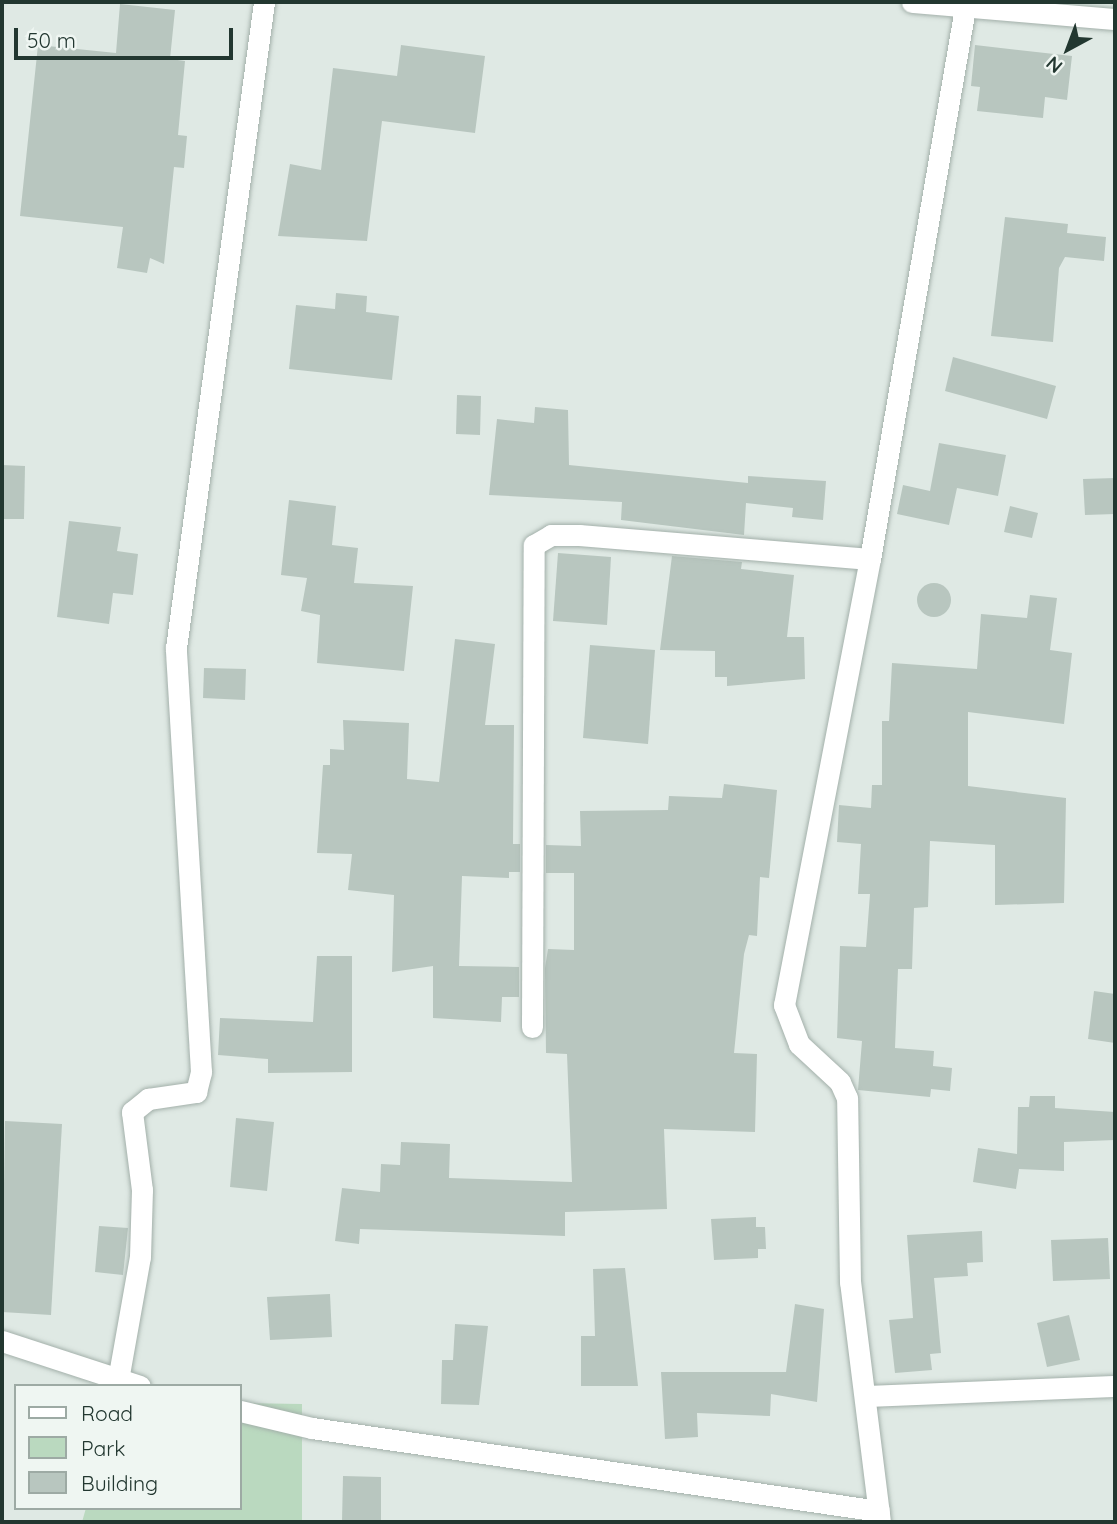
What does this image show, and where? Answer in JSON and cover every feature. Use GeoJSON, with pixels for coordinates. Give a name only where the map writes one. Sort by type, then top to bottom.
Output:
{"type":"FeatureCollection","features":[{"type":"Feature","properties":{"kind":"street"},"geometry":{"type":"LineString","coordinates":[[118,1380],[141,1257],[142,1190],[132,1112],[142,1101],[196,1092],[201,1072],[176,649],[264,2]]}},
{"type":"Feature","properties":{"kind":"street"},"geometry":{"type":"LineString","coordinates":[[912,2],[966,4],[1115,19]]}},
{"type":"Feature","properties":{"kind":"street"},"geometry":{"type":"LineString","coordinates":[[242,1411],[312,1428],[880,1517],[850,1282],[847,1098],[840,1082],[793,1035],[784,1004],[870,559],[966,4]]}},
{"type":"Feature","properties":{"kind":"street"},"geometry":{"type":"LineString","coordinates":[[532,1027],[534,545],[551,535],[579,535],[870,559]]}},
{"type":"Feature","properties":{"kind":"street"},"geometry":{"type":"LineString","coordinates":[[2,1341],[133,1384]]}},
{"type":"Feature","properties":{"kind":"street"},"geometry":{"type":"LineString","coordinates":[[865,1396],[1115,1386]]}},
{"type":"Feature","properties":{"kind":"green space"},"geometry":{"type":"Polygon","coordinates":[[[242,1403],[302,1404],[302,1522],[82,1522],[85,1510],[242,1510],[242,1403]]]}},
{"type":"Feature","properties":{"kind":"building"},"geometry":{"type":"Polygon","coordinates":[[[120,4],[175,10],[170,59],[185,61],[178,135],[187,136],[184,168],[174,167],[164,264],[150,258],[147,273],[117,268],[123,227],[20,216],[38,45],[116,53],[120,4]]]}},
{"type":"Feature","properties":{"kind":"building"},"geometry":{"type":"Polygon","coordinates":[[[401,45],[485,56],[475,133],[382,121],[367,241],[278,236],[290,164],[321,170],[333,68],[397,76],[401,45]]]}},
{"type":"Feature","properties":{"kind":"building"},"geometry":{"type":"Polygon","coordinates":[[[975,45],[1072,56],[1067,100],[1045,97],[1043,118],[977,111],[980,87],[971,86],[975,45]]]}},
{"type":"Feature","properties":{"kind":"building"},"geometry":{"type":"Polygon","coordinates":[[[1005,217],[1068,224],[1067,233],[1106,237],[1104,261],[1065,257],[1059,268],[1053,342],[991,336],[1005,217]]]}},
{"type":"Feature","properties":{"kind":"building"},"geometry":{"type":"Polygon","coordinates":[[[336,293],[367,296],[366,312],[399,316],[392,380],[289,369],[296,305],[335,309],[336,293]]]}},
{"type":"Feature","properties":{"kind":"building"},"geometry":{"type":"Polygon","coordinates":[[[953,357],[1056,386],[1047,419],[945,391],[953,357]]]}},
{"type":"Feature","properties":{"kind":"building"},"geometry":{"type":"Polygon","coordinates":[[[457,395],[481,396],[480,435],[456,434],[457,395]]]}},
{"type":"Feature","properties":{"kind":"building"},"geometry":{"type":"Polygon","coordinates":[[[535,407],[568,410],[569,465],[748,483],[748,476],[826,481],[823,520],[792,517],[793,508],[746,503],[744,535],[621,520],[622,502],[489,495],[497,419],[534,423],[535,407]]]}},
{"type":"Feature","properties":{"kind":"building"},"geometry":{"type":"Polygon","coordinates":[[[939,443],[1006,455],[998,496],[957,488],[949,525],[897,514],[903,485],[930,491],[939,443]]]}},
{"type":"Feature","properties":{"kind":"building"},"geometry":{"type":"Polygon","coordinates":[[[2,465],[25,466],[24,519],[2,519],[2,465]]]}},
{"type":"Feature","properties":{"kind":"building"},"geometry":{"type":"Polygon","coordinates":[[[1115,478],[1115,514],[1085,515],[1083,479],[1115,478]]]}},
{"type":"Feature","properties":{"kind":"building"},"geometry":{"type":"Polygon","coordinates":[[[289,500],[336,506],[332,545],[358,548],[354,583],[413,586],[404,671],[317,663],[320,615],[301,611],[307,578],[281,575],[289,500]]]}},
{"type":"Feature","properties":{"kind":"building"},"geometry":{"type":"Polygon","coordinates":[[[1010,506],[1038,513],[1032,538],[1004,532],[1010,506]]]}},
{"type":"Feature","properties":{"kind":"building"},"geometry":{"type":"Polygon","coordinates":[[[69,521],[121,527],[117,551],[138,554],[133,595],[113,593],[109,624],[57,617],[69,521]]]}},
{"type":"Feature","properties":{"kind":"building"},"geometry":{"type":"Polygon","coordinates":[[[558,553],[611,557],[607,625],[553,621],[558,553]]]}},
{"type":"Feature","properties":{"kind":"building"},"geometry":{"type":"Polygon","coordinates":[[[672,556],[742,562],[741,569],[794,575],[787,637],[804,637],[805,679],[727,686],[727,677],[715,677],[715,651],[660,650],[672,556]]]}},
{"type":"Feature","properties":{"kind":"building"},"geometry":{"type":"Polygon","coordinates":[[[934,583],[946,588],[951,600],[946,612],[934,617],[922,612],[917,600],[922,588],[934,583]]]}},
{"type":"Feature","properties":{"kind":"building"},"geometry":{"type":"Polygon","coordinates":[[[1030,595],[1057,598],[1050,650],[1072,653],[1064,724],[968,712],[968,786],[1066,798],[1064,903],[995,905],[995,845],[930,841],[928,907],[914,908],[912,969],[898,969],[895,1048],[934,1051],[933,1066],[952,1068],[950,1091],[931,1089],[930,1097],[858,1090],[862,1041],[837,1038],[840,946],[866,947],[870,894],[858,894],[861,844],[837,842],[839,805],[871,808],[872,785],[882,785],[882,721],[889,721],[892,663],[977,669],[981,614],[1027,618],[1030,595]]]}},
{"type":"Feature","properties":{"kind":"building"},"geometry":{"type":"Polygon","coordinates":[[[455,639],[495,644],[485,725],[514,725],[513,844],[520,844],[520,872],[509,872],[509,878],[462,876],[459,966],[519,967],[519,997],[502,997],[501,1022],[433,1018],[433,966],[392,972],[394,895],[348,890],[352,854],[317,853],[323,765],[330,765],[330,749],[344,750],[343,720],[409,723],[407,779],[439,782],[455,639]]]}},
{"type":"Feature","properties":{"kind":"building"},"geometry":{"type":"Polygon","coordinates":[[[590,645],[655,650],[648,744],[583,738],[590,645]]]}},
{"type":"Feature","properties":{"kind":"building"},"geometry":{"type":"Polygon","coordinates":[[[204,668],[246,669],[245,700],[203,698],[204,668]]]}},
{"type":"Feature","properties":{"kind":"building"},"geometry":{"type":"Polygon","coordinates":[[[724,784],[777,790],[769,878],[760,877],[757,936],[749,935],[744,954],[734,1053],[757,1054],[755,1132],[664,1129],[667,1209],[565,1212],[565,1236],[360,1229],[359,1244],[335,1241],[342,1188],[380,1192],[381,1164],[400,1165],[401,1142],[450,1144],[449,1178],[572,1182],[567,1054],[546,1053],[545,968],[548,949],[574,950],[574,873],[546,873],[546,845],[581,846],[580,811],[668,810],[669,796],[722,798],[724,784]]]}},
{"type":"Feature","properties":{"kind":"building"},"geometry":{"type":"Polygon","coordinates":[[[317,956],[352,956],[352,1072],[268,1073],[268,1059],[218,1055],[220,1018],[313,1022],[317,956]]]}},
{"type":"Feature","properties":{"kind":"building"},"geometry":{"type":"Polygon","coordinates":[[[1094,991],[1115,994],[1115,1043],[1088,1039],[1094,991]]]}},
{"type":"Feature","properties":{"kind":"building"},"geometry":{"type":"Polygon","coordinates":[[[1030,1096],[1055,1096],[1055,1108],[1115,1112],[1115,1140],[1064,1142],[1064,1171],[1019,1169],[1016,1189],[973,1182],[978,1148],[1017,1154],[1018,1107],[1029,1107],[1030,1096]]]}},
{"type":"Feature","properties":{"kind":"building"},"geometry":{"type":"Polygon","coordinates":[[[236,1118],[274,1122],[267,1191],[230,1187],[236,1118]]]}},
{"type":"Feature","properties":{"kind":"building"},"geometry":{"type":"Polygon","coordinates":[[[5,1121],[62,1124],[51,1315],[2,1312],[5,1121]]]}},
{"type":"Feature","properties":{"kind":"building"},"geometry":{"type":"Polygon","coordinates":[[[756,1217],[756,1227],[765,1227],[766,1249],[758,1249],[758,1258],[714,1260],[711,1219],[756,1217]]]}},
{"type":"Feature","properties":{"kind":"building"},"geometry":{"type":"Polygon","coordinates":[[[99,1226],[128,1228],[123,1275],[95,1272],[99,1226]]]}},
{"type":"Feature","properties":{"kind":"building"},"geometry":{"type":"Polygon","coordinates":[[[982,1231],[983,1262],[967,1263],[968,1276],[934,1278],[941,1353],[930,1354],[932,1370],[895,1373],[889,1320],[913,1318],[907,1235],[982,1231]]]}},
{"type":"Feature","properties":{"kind":"building"},"geometry":{"type":"Polygon","coordinates":[[[1108,1238],[1110,1279],[1053,1281],[1051,1240],[1108,1238]]]}},
{"type":"Feature","properties":{"kind":"building"},"geometry":{"type":"Polygon","coordinates":[[[625,1268],[638,1386],[581,1386],[581,1336],[595,1336],[593,1269],[625,1268]]]}},
{"type":"Feature","properties":{"kind":"building"},"geometry":{"type":"Polygon","coordinates":[[[330,1294],[332,1337],[270,1340],[267,1297],[330,1294]]]}},
{"type":"Feature","properties":{"kind":"building"},"geometry":{"type":"Polygon","coordinates":[[[795,1304],[824,1309],[817,1402],[771,1394],[770,1416],[697,1413],[698,1437],[665,1439],[661,1372],[786,1372],[795,1304]]]}},
{"type":"Feature","properties":{"kind":"building"},"geometry":{"type":"Polygon","coordinates":[[[1069,1315],[1080,1360],[1047,1367],[1037,1323],[1069,1315]]]}},
{"type":"Feature","properties":{"kind":"building"},"geometry":{"type":"Polygon","coordinates":[[[455,1324],[488,1326],[479,1405],[441,1404],[442,1360],[453,1360],[455,1324]]]}},
{"type":"Feature","properties":{"kind":"building"},"geometry":{"type":"Polygon","coordinates":[[[343,1476],[381,1477],[381,1522],[342,1522],[343,1476]]]}}]}
